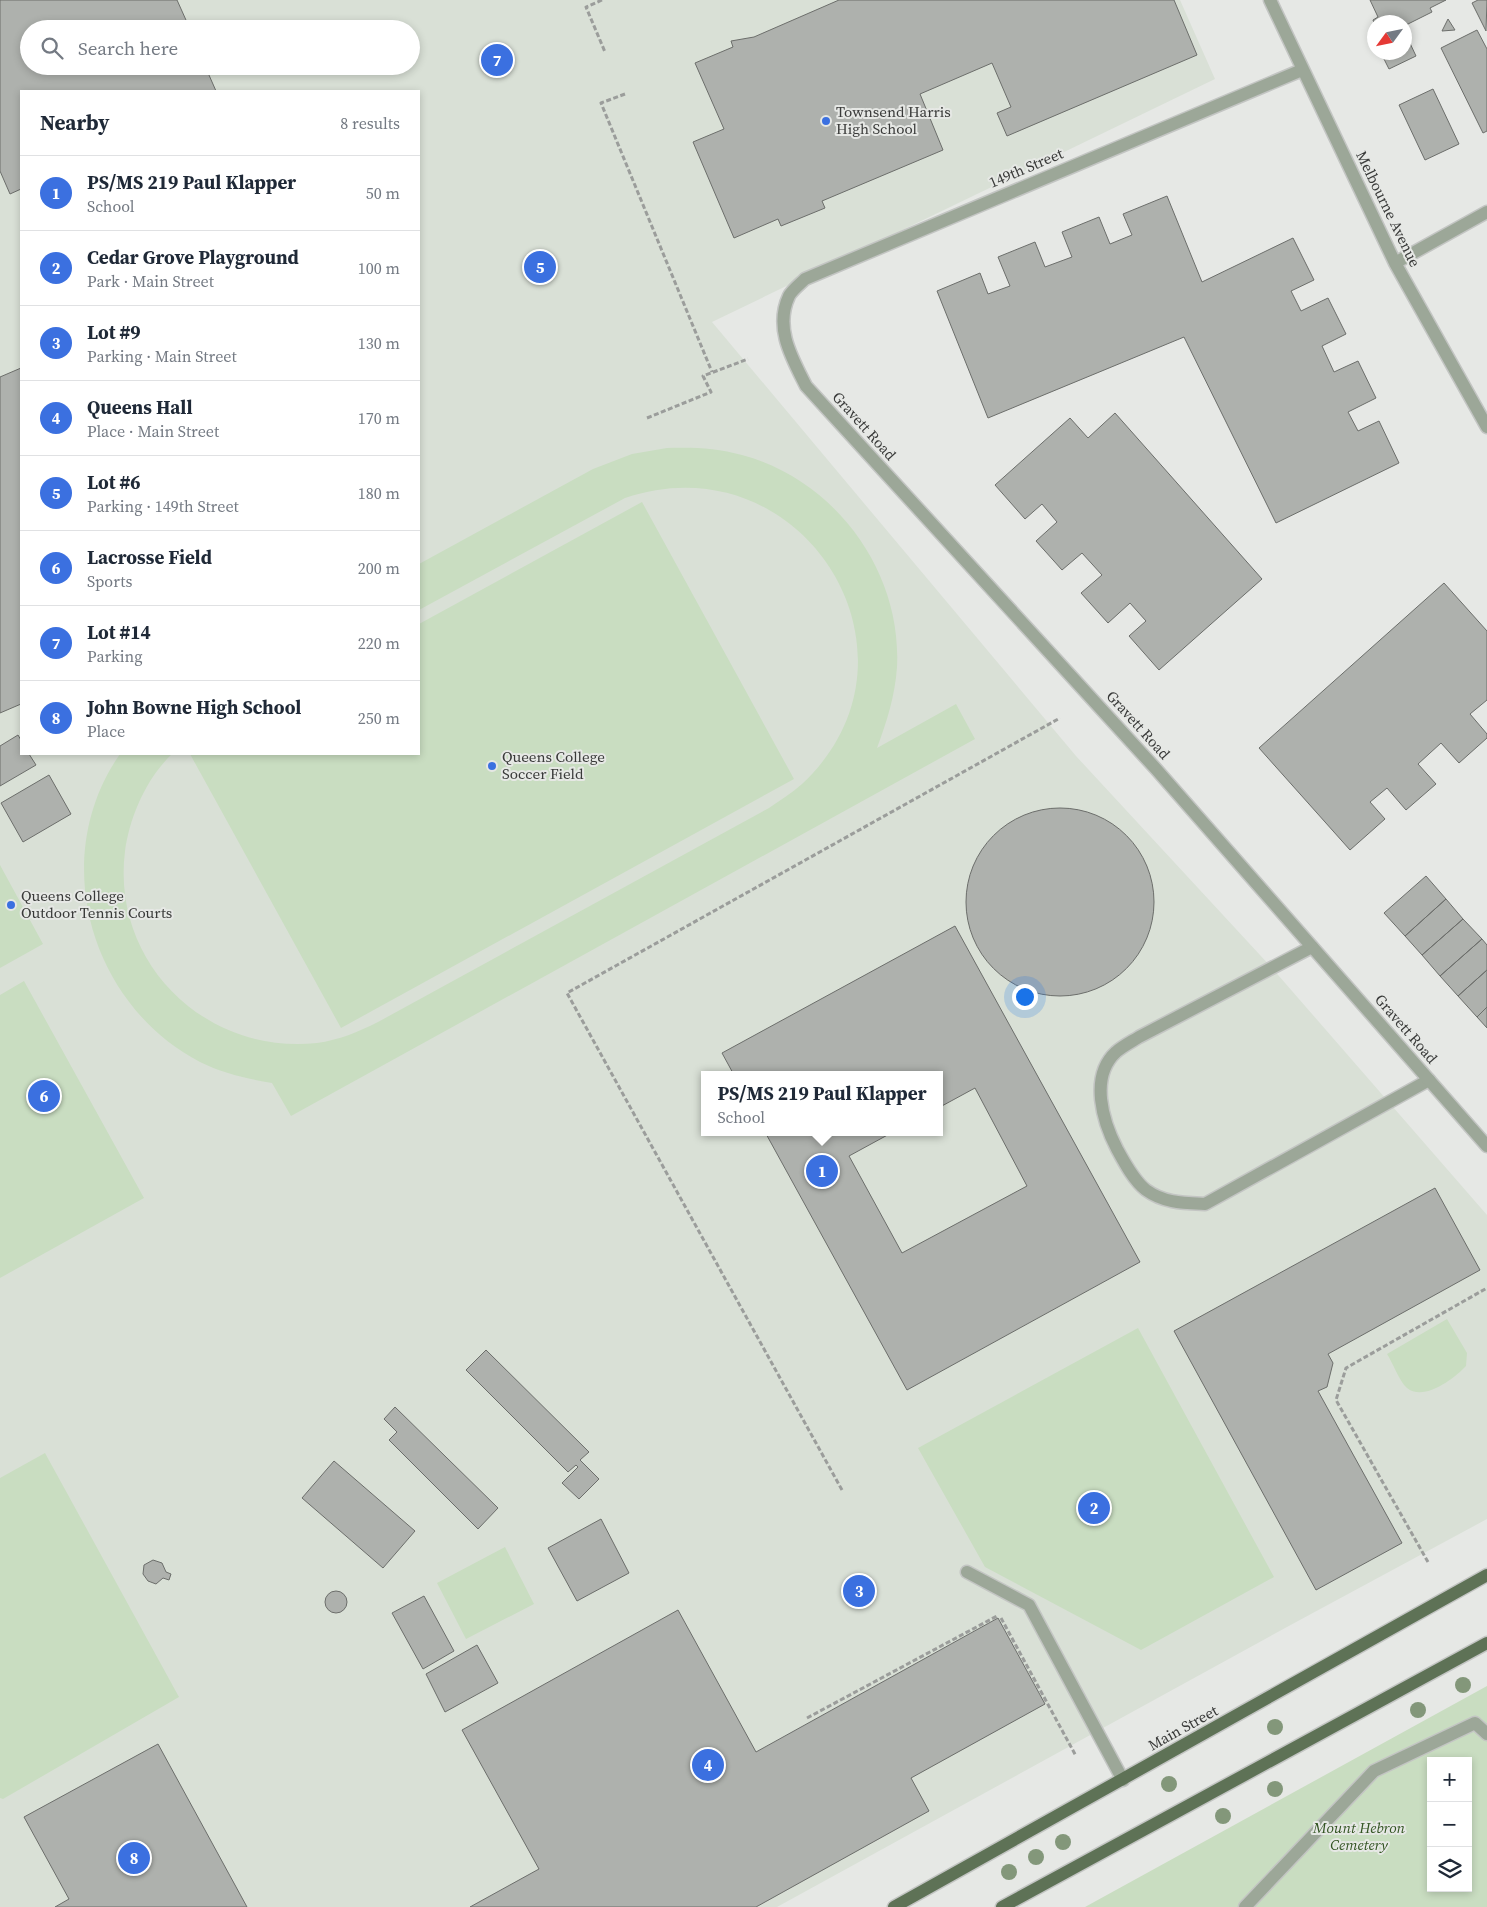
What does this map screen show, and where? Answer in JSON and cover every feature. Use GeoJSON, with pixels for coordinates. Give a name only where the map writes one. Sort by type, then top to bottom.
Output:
{"type":"FeatureCollection","features":[{"type":"Feature","properties":{"kind":"main road","name":"Main Street"},"geometry":{"type":"LineString","coordinates":[[894,1907],[1487,1575]]}},
{"type":"Feature","properties":{"kind":"main road"},"geometry":{"type":"LineString","coordinates":[[1002,1907],[1487,1642]]}},
{"type":"Feature","properties":{"kind":"street","name":"Melbourne Avenue"},"geometry":{"type":"LineString","coordinates":[[1270,0],[1395,263],[1487,427]]}},
{"type":"Feature","properties":{"kind":"street","name":"149th Street"},"geometry":{"type":"LineString","coordinates":[[783,318],[790,295],[805,279],[1302,70]]}},
{"type":"Feature","properties":{"kind":"street"},"geometry":{"type":"LineString","coordinates":[[1395,263],[1487,212]]}},
{"type":"Feature","properties":{"kind":"street","name":"Gravett Road"},"geometry":{"type":"LineString","coordinates":[[783,318],[788,350],[806,386],[1156,769],[1487,1146]]}},
{"type":"Feature","properties":{"kind":"street"},"geometry":{"type":"LineString","coordinates":[[1312,946],[1139,1037],[1115,1053],[1106,1068],[1102,1085],[1101,1108],[1106,1127],[1125,1164],[1145,1189],[1170,1202],[1205,1204],[1429,1080]]}},
{"type":"Feature","properties":{"kind":"street"},"geometry":{"type":"LineString","coordinates":[[967,1572],[1029,1604],[1123,1780]]}},
{"type":"Feature","properties":{"kind":"street"},"geometry":{"type":"LineString","coordinates":[[1245,1907],[1374,1771],[1475,1723],[1487,1734]]}},
{"type":"Feature","properties":{"kind":"path"},"geometry":{"type":"LineString","coordinates":[[602,0],[586,7],[605,52]]}},
{"type":"Feature","properties":{"kind":"path"},"geometry":{"type":"LineString","coordinates":[[625,94],[601,103],[712,372]]}},
{"type":"Feature","properties":{"kind":"path"},"geometry":{"type":"LineString","coordinates":[[647,418],[711,392],[703,376],[748,359]]}},
{"type":"Feature","properties":{"kind":"path"},"geometry":{"type":"LineString","coordinates":[[842,1490],[567,993],[1060,718]]}},
{"type":"Feature","properties":{"kind":"path"},"geometry":{"type":"LineString","coordinates":[[1428,1562],[1336,1400],[1346,1368],[1487,1288]]}},
{"type":"Feature","properties":{"kind":"path"},"geometry":{"type":"LineString","coordinates":[[807,1718],[999,1615],[1076,1756]]}},
{"type":"Feature","properties":{"kind":"shaded area"},"geometry":{"type":"Polygon","coordinates":[[[0,0],[1180,0],[1215,79],[712,322],[1076,756],[1272,968],[1487,1215],[1487,1519],[777,1907],[0,1907],[0,0]]]}},
{"type":"Feature","properties":{"kind":"green space"},"geometry":{"type":"Polygon","coordinates":[[[667,448],[714,449],[742,455],[776,467],[806,485],[833,508],[856,534],[875,564],[888,597],[896,631],[897,667],[892,698],[877,748],[956,704],[975,739],[291,1116],[272,1083],[235,1075],[208,1066],[162,1036],[131,1004],[107,966],[91,925],[84,881],[87,837],[98,794],[119,755],[171,755],[147,786],[135,812],[125,851],[125,892],[133,930],[150,964],[174,994],[204,1017],[238,1034],[276,1043],[325,1042],[348,1035],[378,1022],[769,808],[802,784],[841,733],[857,677],[853,621],[832,570],[795,528],[747,499],[689,488],[625,498],[420,609],[420,563],[593,469],[632,454],[667,448]]]}},
{"type":"Feature","properties":{"kind":"green space","name":"Queens College Soccer Field"},"geometry":{"type":"Polygon","coordinates":[[[642,502],[794,779],[341,1028],[191,755],[420,755],[420,623],[642,502]]]}},
{"type":"Feature","properties":{"kind":"green space","name":"Queens College Outdoor Tennis Courts"},"geometry":{"type":"Polygon","coordinates":[[[0,865],[43,944],[0,968],[0,865]]]}},
{"type":"Feature","properties":{"kind":"green space"},"geometry":{"type":"Polygon","coordinates":[[[24,981],[144,1198],[0,1278],[0,995],[24,981]]]}},
{"type":"Feature","properties":{"kind":"green space"},"geometry":{"type":"Polygon","coordinates":[[[1447,1319],[1467,1353],[1466,1366],[1439,1387],[1422,1392],[1414,1392],[1401,1381],[1387,1354],[1447,1319]]]}},
{"type":"Feature","properties":{"kind":"green space"},"geometry":{"type":"Polygon","coordinates":[[[1138,1328],[1274,1577],[1141,1650],[985,1567],[918,1448],[1138,1328]]]}},
{"type":"Feature","properties":{"kind":"green space"},"geometry":{"type":"Polygon","coordinates":[[[45,1453],[179,1697],[3,1799],[0,1798],[0,1478],[45,1453]]]}},
{"type":"Feature","properties":{"kind":"green space"},"geometry":{"type":"Polygon","coordinates":[[[505,1547],[534,1604],[466,1639],[437,1583],[505,1547]]]}},
{"type":"Feature","properties":{"kind":"green space","name":"Mount Hebron Cemetery"},"geometry":{"type":"Polygon","coordinates":[[[1487,1686],[1487,1907],[1085,1907],[1487,1686]]]}},
{"type":"Feature","properties":{"kind":"building"},"geometry":{"type":"Polygon","coordinates":[[[0,0],[177,0],[186,20],[20,20],[20,75],[209,75],[216,90],[20,90],[20,189],[10,194],[0,171],[0,0]]]}},
{"type":"Feature","properties":{"kind":"building","name":"Townsend Harris High School"},"geometry":{"type":"Polygon","coordinates":[[[839,0],[1174,0],[1197,55],[1007,136],[997,113],[1011,107],[992,63],[920,94],[943,150],[822,201],[825,208],[781,226],[778,219],[734,238],[693,142],[724,129],[695,63],[733,47],[731,41],[754,37],[839,0]]]}},
{"type":"Feature","properties":{"kind":"building"},"geometry":{"type":"Polygon","coordinates":[[[1370,0],[1446,0],[1430,8],[1432,12],[1412,22],[1412,15],[1377,15],[1370,0]]]}},
{"type":"Feature","properties":{"kind":"building"},"geometry":{"type":"Polygon","coordinates":[[[1478,0],[1487,0],[1486,31],[1472,3],[1478,0]]]}},
{"type":"Feature","properties":{"kind":"building"},"geometry":{"type":"Polygon","coordinates":[[[1448,19],[1455,30],[1442,31],[1448,19]]]}},
{"type":"Feature","properties":{"kind":"building"},"geometry":{"type":"Polygon","coordinates":[[[1477,30],[1487,49],[1487,131],[1483,133],[1441,48],[1477,30]]]}},
{"type":"Feature","properties":{"kind":"building"},"geometry":{"type":"Polygon","coordinates":[[[1412,48],[1416,56],[1412,58],[1412,48]]]}},
{"type":"Feature","properties":{"kind":"building"},"geometry":{"type":"Polygon","coordinates":[[[1384,60],[1408,60],[1389,69],[1384,60]]]}},
{"type":"Feature","properties":{"kind":"building"},"geometry":{"type":"Polygon","coordinates":[[[1433,89],[1459,144],[1425,160],[1399,105],[1433,89]]]}},
{"type":"Feature","properties":{"kind":"building"},"geometry":{"type":"Polygon","coordinates":[[[1167,196],[1202,282],[1293,238],[1314,280],[1291,291],[1301,311],[1328,298],[1346,334],[1322,346],[1334,372],[1358,361],[1376,398],[1348,412],[1358,431],[1379,421],[1399,463],[1276,523],[1184,337],[988,418],[937,291],[980,273],[988,294],[1010,286],[998,257],[1035,242],[1045,267],[1072,257],[1062,232],[1099,217],[1110,244],[1132,235],[1123,214],[1167,196]]]}},
{"type":"Feature","properties":{"kind":"building"},"geometry":{"type":"Polygon","coordinates":[[[20,368],[20,704],[0,713],[0,377],[20,368]]]}},
{"type":"Feature","properties":{"kind":"building"},"geometry":{"type":"Polygon","coordinates":[[[1115,413],[1262,579],[1159,670],[1129,636],[1146,621],[1130,603],[1108,623],[1081,593],[1102,575],[1082,553],[1062,570],[1036,541],[1057,522],[1042,504],[1025,519],[995,485],[1070,418],[1088,438],[1115,413]]]}},
{"type":"Feature","properties":{"kind":"building"},"geometry":{"type":"Polygon","coordinates":[[[1444,583],[1487,631],[1487,700],[1470,714],[1487,734],[1487,738],[1459,763],[1441,743],[1418,764],[1436,784],[1406,810],[1387,788],[1370,802],[1385,819],[1350,850],[1259,748],[1444,583]]]}},
{"type":"Feature","properties":{"kind":"building"},"geometry":{"type":"Polygon","coordinates":[[[18,735],[20,738],[20,755],[30,755],[36,765],[0,786],[0,746],[18,735]]]}},
{"type":"Feature","properties":{"kind":"building"},"geometry":{"type":"Polygon","coordinates":[[[49,775],[71,814],[23,842],[1,803],[49,775]]]}},
{"type":"Feature","properties":{"kind":"building"},"geometry":{"type":"Polygon","coordinates":[[[1060,808],[1096,815],[1120,829],[1133,842],[1147,866],[1154,902],[1147,938],[1133,962],[1120,975],[1096,989],[1060,996],[1024,989],[1000,975],[987,962],[973,938],[966,902],[973,866],[987,842],[1000,829],[1024,815],[1060,808]]]}},
{"type":"Feature","properties":{"kind":"building"},"geometry":{"type":"Polygon","coordinates":[[[1426,876],[1446,899],[1405,936],[1384,913],[1426,876]]]}},
{"type":"Feature","properties":{"kind":"building"},"geometry":{"type":"Polygon","coordinates":[[[1446,899],[1463,919],[1422,955],[1405,936],[1446,899]]]}},
{"type":"Feature","properties":{"kind":"building"},"geometry":{"type":"Polygon","coordinates":[[[1463,919],[1482,939],[1440,976],[1422,955],[1463,919]]]}},
{"type":"Feature","properties":{"kind":"building"},"geometry":{"type":"Polygon","coordinates":[[[955,926],[1140,1262],[907,1390],[767,1136],[886,1136],[849,1156],[902,1253],[1027,1186],[975,1088],[943,1105],[943,1071],[732,1071],[722,1053],[955,926]]]}},
{"type":"Feature","properties":{"kind":"building"},"geometry":{"type":"Polygon","coordinates":[[[1482,939],[1487,945],[1487,970],[1458,996],[1440,976],[1482,939]]]}},
{"type":"Feature","properties":{"kind":"building"},"geometry":{"type":"Polygon","coordinates":[[[1487,970],[1487,1007],[1477,1017],[1458,996],[1487,970]]]}},
{"type":"Feature","properties":{"kind":"building"},"geometry":{"type":"Polygon","coordinates":[[[1487,1007],[1487,1028],[1477,1017],[1487,1007]]]}},
{"type":"Feature","properties":{"kind":"building"},"geometry":{"type":"Polygon","coordinates":[[[1435,1188],[1480,1270],[1328,1354],[1333,1363],[1327,1387],[1318,1391],[1402,1543],[1316,1590],[1174,1331],[1435,1188]]]}},
{"type":"Feature","properties":{"kind":"building"},"geometry":{"type":"Polygon","coordinates":[[[486,1350],[589,1452],[580,1460],[599,1479],[579,1499],[562,1483],[578,1467],[576,1465],[568,1472],[466,1370],[486,1350]]]}},
{"type":"Feature","properties":{"kind":"building"},"geometry":{"type":"Polygon","coordinates":[[[395,1407],[498,1508],[478,1529],[389,1440],[397,1432],[384,1419],[395,1407]]]}},
{"type":"Feature","properties":{"kind":"building"},"geometry":{"type":"Polygon","coordinates":[[[334,1461],[415,1531],[383,1568],[302,1498],[334,1461]]]}},
{"type":"Feature","properties":{"kind":"building"},"geometry":{"type":"Polygon","coordinates":[[[601,1519],[629,1573],[577,1601],[548,1548],[601,1519]]]}},
{"type":"Feature","properties":{"kind":"building"},"geometry":{"type":"Polygon","coordinates":[[[153,1560],[162,1563],[166,1572],[171,1574],[169,1580],[163,1578],[156,1584],[148,1581],[143,1574],[144,1565],[153,1560]]]}},
{"type":"Feature","properties":{"kind":"building"},"geometry":{"type":"Polygon","coordinates":[[[332,1591],[340,1591],[347,1598],[347,1606],[340,1613],[332,1613],[325,1606],[325,1598],[332,1591]]]}},
{"type":"Feature","properties":{"kind":"building"},"geometry":{"type":"Polygon","coordinates":[[[424,1596],[454,1651],[423,1669],[392,1613],[424,1596]]]}},
{"type":"Feature","properties":{"kind":"building"},"geometry":{"type":"Polygon","coordinates":[[[678,1610],[756,1752],[998,1618],[1045,1704],[911,1778],[929,1811],[756,1907],[470,1907],[539,1869],[462,1730],[678,1610]]]}},
{"type":"Feature","properties":{"kind":"building"},"geometry":{"type":"Polygon","coordinates":[[[477,1645],[498,1683],[445,1712],[426,1674],[477,1645]]]}},
{"type":"Feature","properties":{"kind":"building"},"geometry":{"type":"Polygon","coordinates":[[[158,1744],[247,1907],[55,1907],[69,1899],[24,1817],[158,1744]]]}},
{"type":"Feature","properties":{"kind":"place","name":"Lot #14"},"geometry":{"type":"Point","coordinates":[497,60]}},
{"type":"Feature","properties":{"kind":"place","name":"Townsend Harris High School"},"geometry":{"type":"Point","coordinates":[826,121]}},
{"type":"Feature","properties":{"kind":"place","name":"Lot #6"},"geometry":{"type":"Point","coordinates":[540,267]}},
{"type":"Feature","properties":{"kind":"place","name":"Queens College Soccer Field"},"geometry":{"type":"Point","coordinates":[492,766]}},
{"type":"Feature","properties":{"kind":"place","name":"Queens College Outdoor Tennis Courts"},"geometry":{"type":"Point","coordinates":[11,905]}},
{"type":"Feature","properties":{"kind":"place","name":"Lacrosse Field"},"geometry":{"type":"Point","coordinates":[44,1096]}},
{"type":"Feature","properties":{"kind":"place","name":"PS/MS 219 Paul Klapper"},"geometry":{"type":"Point","coordinates":[822,1171]}},
{"type":"Feature","properties":{"kind":"place","name":"Cedar Grove Playground"},"geometry":{"type":"Point","coordinates":[1094,1508]}},
{"type":"Feature","properties":{"kind":"place","name":"Lot #9"},"geometry":{"type":"Point","coordinates":[859,1591]}},
{"type":"Feature","properties":{"kind":"place","name":"Queens Hall"},"geometry":{"type":"Point","coordinates":[708,1765]}},
{"type":"Feature","properties":{"kind":"place","name":"John Bowne High School"},"geometry":{"type":"Point","coordinates":[134,1858]}}]}
